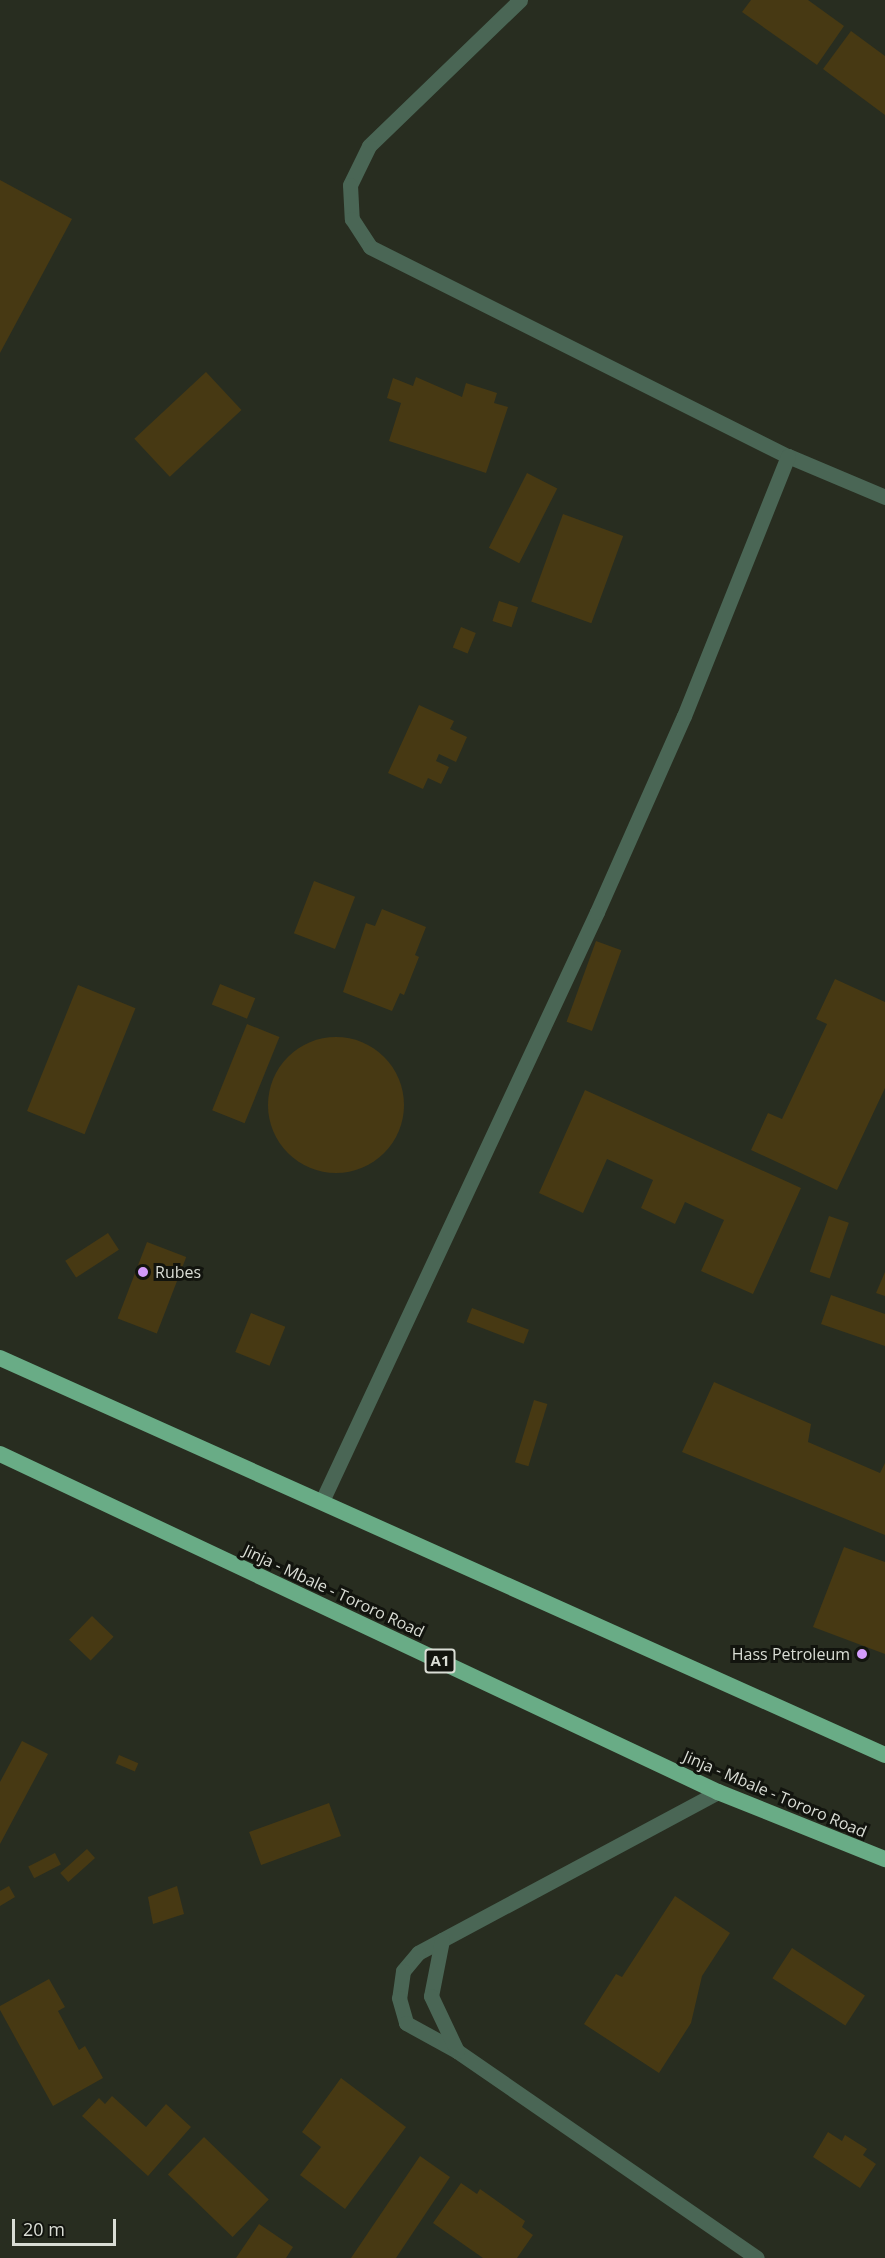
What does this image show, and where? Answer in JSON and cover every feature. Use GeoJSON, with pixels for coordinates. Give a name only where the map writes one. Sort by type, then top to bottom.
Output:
{"type":"FeatureCollection","features":[{"type":"Feature","properties":{"kind":"highway"},"geometry":{"type":"LineString","coordinates":[[0,1358],[885,1755]]}},
{"type":"Feature","properties":{"kind":"highway","name":"Jinja - Mbale - Tororo Road"},"geometry":{"type":"LineString","coordinates":[[0,1454],[718,1792],[885,1859]]}},
{"type":"Feature","properties":{"kind":"street"},"geometry":{"type":"LineString","coordinates":[[520,0],[369,146],[350,185],[352,219],[370,247],[788,456],[885,497]]}},
{"type":"Feature","properties":{"kind":"street"},"geometry":{"type":"LineString","coordinates":[[322,1501],[597,912],[684,716],[788,456]]}},
{"type":"Feature","properties":{"kind":"street"},"geometry":{"type":"LineString","coordinates":[[718,1792],[418,1953],[403,1971],[399,1998],[406,2023],[457,2051],[757,2258]]}},
{"type":"Feature","properties":{"kind":"street"},"geometry":{"type":"LineString","coordinates":[[442,1940],[431,1996],[457,2051]]}},
{"type":"Feature","properties":{"kind":"building"},"geometry":{"type":"Polygon","coordinates":[[[751,0],[808,0],[844,26],[817,65],[742,12],[751,0]]]}},
{"type":"Feature","properties":{"kind":"building"},"geometry":{"type":"Polygon","coordinates":[[[851,31],[885,56],[885,115],[823,69],[851,31]]]}},
{"type":"Feature","properties":{"kind":"building"},"geometry":{"type":"Polygon","coordinates":[[[0,180],[72,219],[0,353],[0,180]]]}},
{"type":"Feature","properties":{"kind":"building"},"geometry":{"type":"Polygon","coordinates":[[[206,372],[241,410],[170,477],[134,439],[206,372]]]}},
{"type":"Feature","properties":{"kind":"building"},"geometry":{"type":"Polygon","coordinates":[[[416,377],[462,397],[466,383],[497,393],[494,403],[508,407],[486,473],[389,441],[401,403],[387,398],[393,378],[413,386],[416,377]]]}},
{"type":"Feature","properties":{"kind":"building"},"geometry":{"type":"Polygon","coordinates":[[[527,473],[557,488],[519,563],[489,548],[527,473]]]}},
{"type":"Feature","properties":{"kind":"building"},"geometry":{"type":"Polygon","coordinates":[[[563,514],[623,536],[591,623],[531,601],[563,514]]]}},
{"type":"Feature","properties":{"kind":"building"},"geometry":{"type":"Polygon","coordinates":[[[499,601],[518,607],[512,627],[493,621],[499,601]]]}},
{"type":"Feature","properties":{"kind":"building"},"geometry":{"type":"Polygon","coordinates":[[[461,627],[476,633],[468,653],[453,647],[461,627]]]}},
{"type":"Feature","properties":{"kind":"building"},"geometry":{"type":"Polygon","coordinates":[[[419,705],[454,721],[450,729],[467,737],[456,762],[439,754],[436,761],[449,767],[441,784],[428,778],[423,789],[388,773],[419,705]]]}},
{"type":"Feature","properties":{"kind":"building"},"geometry":{"type":"Polygon","coordinates":[[[314,881],[355,897],[335,949],[294,933],[314,881]]]}},
{"type":"Feature","properties":{"kind":"building"},"geometry":{"type":"Polygon","coordinates":[[[382,909],[426,927],[415,955],[419,957],[404,995],[400,993],[392,1011],[343,992],[366,923],[375,926],[382,909]]]}},
{"type":"Feature","properties":{"kind":"building"},"geometry":{"type":"Polygon","coordinates":[[[596,941],[621,950],[592,1031],[567,1022],[596,941]]]}},
{"type":"Feature","properties":{"kind":"building"},"geometry":{"type":"Polygon","coordinates":[[[835,979],[885,1002],[885,1088],[837,1190],[751,1150],[768,1113],[782,1119],[827,1024],[816,1019],[835,979]]]}},
{"type":"Feature","properties":{"kind":"building"},"geometry":{"type":"Polygon","coordinates":[[[220,984],[255,998],[247,1019],[212,1004],[220,984]]]}},
{"type":"Feature","properties":{"kind":"building"},"geometry":{"type":"Polygon","coordinates":[[[78,985],[135,1008],[85,1134],[27,1111],[78,985]]]}},
{"type":"Feature","properties":{"kind":"building"},"geometry":{"type":"Polygon","coordinates":[[[247,1024],[279,1037],[245,1123],[212,1110],[247,1024]]]}},
{"type":"Feature","properties":{"kind":"building"},"geometry":{"type":"Polygon","coordinates":[[[336,1037],[362,1042],[384,1057],[399,1079],[404,1105],[399,1131],[384,1153],[362,1168],[336,1173],[310,1168],[288,1153],[273,1131],[268,1105],[273,1079],[288,1057],[310,1042],[336,1037]]]}},
{"type":"Feature","properties":{"kind":"building"},"geometry":{"type":"Polygon","coordinates":[[[585,1090],[801,1188],[753,1294],[701,1271],[724,1220],[685,1202],[675,1224],[641,1208],[653,1180],[607,1159],[583,1213],[539,1193],[585,1090]]]}},
{"type":"Feature","properties":{"kind":"building"},"geometry":{"type":"Polygon","coordinates":[[[829,1216],[849,1223],[830,1279],[810,1272],[829,1216]]]}},
{"type":"Feature","properties":{"kind":"building"},"geometry":{"type":"Polygon","coordinates":[[[108,1233],[119,1250],[76,1278],[65,1261],[108,1233]]]}},
{"type":"Feature","properties":{"kind":"building"},"geometry":{"type":"Polygon","coordinates":[[[147,1242],[186,1257],[157,1334],[118,1319],[147,1242]]]}},
{"type":"Feature","properties":{"kind":"building"},"geometry":{"type":"Polygon","coordinates":[[[885,1272],[885,1296],[876,1293],[885,1272]]]}},
{"type":"Feature","properties":{"kind":"building"},"geometry":{"type":"Polygon","coordinates":[[[831,1295],[885,1314],[885,1346],[821,1324],[831,1295]]]}},
{"type":"Feature","properties":{"kind":"building"},"geometry":{"type":"Polygon","coordinates":[[[472,1308],[529,1330],[524,1344],[467,1322],[472,1308]]]}},
{"type":"Feature","properties":{"kind":"building"},"geometry":{"type":"Polygon","coordinates":[[[251,1313],[285,1327],[270,1366],[235,1352],[251,1313]]]}},
{"type":"Feature","properties":{"kind":"building"},"geometry":{"type":"Polygon","coordinates":[[[714,1382],[811,1424],[808,1442],[880,1473],[885,1463],[885,1535],[682,1452],[714,1382]]]}},
{"type":"Feature","properties":{"kind":"building"},"geometry":{"type":"Polygon","coordinates":[[[534,1400],[547,1404],[528,1466],[515,1462],[534,1400]]]}},
{"type":"Feature","properties":{"kind":"building"},"geometry":{"type":"Polygon","coordinates":[[[844,1547],[885,1562],[885,1654],[813,1627],[844,1547]]]}},
{"type":"Feature","properties":{"kind":"building"},"geometry":{"type":"Polygon","coordinates":[[[92,1616],[114,1637],[91,1661],[69,1640],[92,1616]]]}},
{"type":"Feature","properties":{"kind":"building"},"geometry":{"type":"Polygon","coordinates":[[[22,1741],[48,1754],[0,1844],[0,1782],[22,1741]]]}},
{"type":"Feature","properties":{"kind":"building"},"geometry":{"type":"Polygon","coordinates":[[[119,1755],[138,1763],[135,1771],[115,1763],[119,1755]]]}},
{"type":"Feature","properties":{"kind":"building"},"geometry":{"type":"Polygon","coordinates":[[[329,1803],[341,1836],[261,1865],[249,1832],[329,1803]]]}},
{"type":"Feature","properties":{"kind":"building"},"geometry":{"type":"Polygon","coordinates":[[[87,1849],[95,1858],[68,1882],[60,1873],[87,1849]]]}},
{"type":"Feature","properties":{"kind":"building"},"geometry":{"type":"Polygon","coordinates":[[[55,1853],[61,1865],[34,1878],[28,1867],[55,1853]]]}},
{"type":"Feature","properties":{"kind":"building"},"geometry":{"type":"Polygon","coordinates":[[[9,1886],[15,1897],[0,1906],[0,1891],[9,1886]]]}},
{"type":"Feature","properties":{"kind":"building"},"geometry":{"type":"Polygon","coordinates":[[[177,1886],[184,1914],[153,1924],[148,1897],[177,1886]]]}},
{"type":"Feature","properties":{"kind":"building"},"geometry":{"type":"Polygon","coordinates":[[[675,1896],[730,1933],[702,1976],[691,2023],[659,2073],[584,2024],[616,1974],[622,1977],[675,1896]]]}},
{"type":"Feature","properties":{"kind":"building"},"geometry":{"type":"Polygon","coordinates":[[[792,1948],[865,1995],[845,2026],[772,1978],[792,1948]]]}},
{"type":"Feature","properties":{"kind":"building"},"geometry":{"type":"Polygon","coordinates":[[[49,1979],[65,2007],[58,2011],[79,2050],[85,2046],[103,2078],[53,2106],[0,2010],[0,2006],[49,1979]]]}},
{"type":"Feature","properties":{"kind":"building"},"geometry":{"type":"Polygon","coordinates":[[[341,2078],[406,2127],[345,2209],[300,2175],[321,2147],[302,2132],[341,2078]]]}},
{"type":"Feature","properties":{"kind":"building"},"geometry":{"type":"Polygon","coordinates":[[[112,2096],[146,2127],[166,2104],[191,2127],[148,2176],[82,2116],[99,2098],[105,2104],[112,2096]]]}},
{"type":"Feature","properties":{"kind":"building"},"geometry":{"type":"Polygon","coordinates":[[[828,2132],[842,2141],[845,2135],[867,2149],[863,2155],[876,2164],[860,2188],[813,2157],[828,2132]]]}},
{"type":"Feature","properties":{"kind":"building"},"geometry":{"type":"Polygon","coordinates":[[[204,2137],[269,2200],[233,2237],[168,2174],[204,2137]]]}},
{"type":"Feature","properties":{"kind":"building"},"geometry":{"type":"Polygon","coordinates":[[[420,2156],[450,2177],[396,2258],[351,2258],[420,2156]]]}},
{"type":"Feature","properties":{"kind":"building"},"geometry":{"type":"Polygon","coordinates":[[[461,2183],[477,2194],[480,2189],[525,2221],[522,2227],[533,2235],[517,2258],[483,2258],[433,2223],[461,2183]]]}},
{"type":"Feature","properties":{"kind":"building"},"geometry":{"type":"Polygon","coordinates":[[[259,2224],[293,2247],[286,2258],[236,2258],[259,2224]]]}},
{"type":"Feature","properties":{"kind":"place","name":"Rubes"},"geometry":{"type":"Point","coordinates":[143,1272]}},
{"type":"Feature","properties":{"kind":"place","name":"Hass Petroleum"},"geometry":{"type":"Point","coordinates":[862,1654]}}]}
